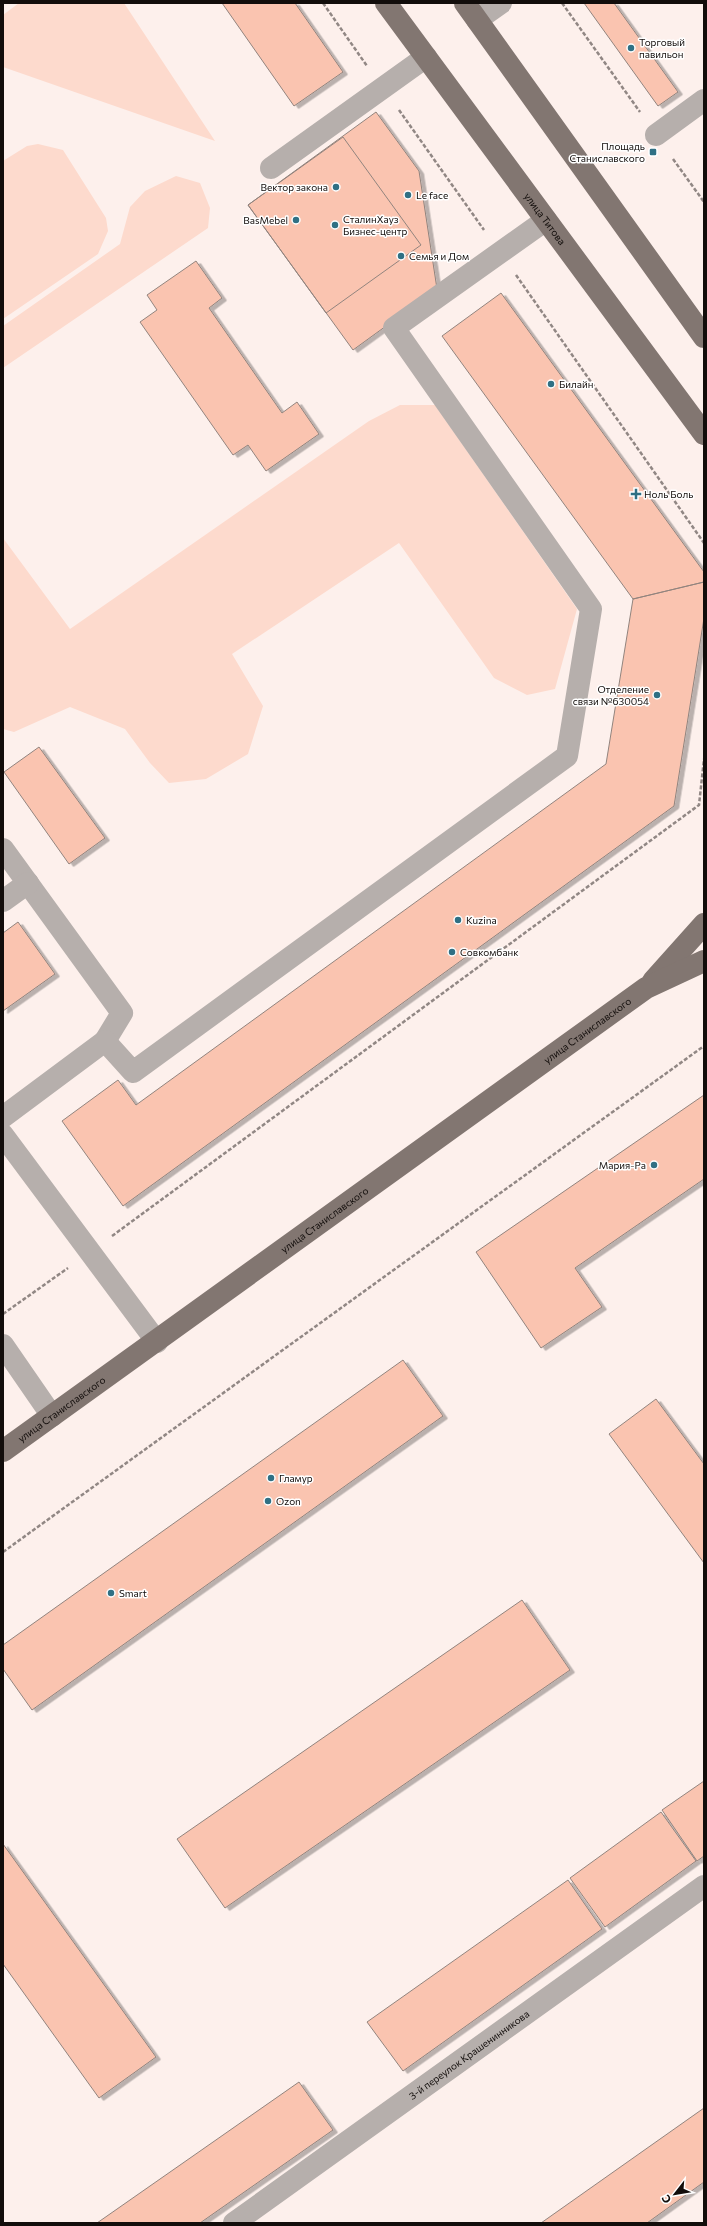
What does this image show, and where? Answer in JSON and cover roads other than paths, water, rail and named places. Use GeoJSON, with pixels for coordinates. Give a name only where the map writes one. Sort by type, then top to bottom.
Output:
{"type":"FeatureCollection","features":[{"type":"Feature","properties":{"kind":"main road","name":"улица Титова"},"geometry":{"type":"LineString","coordinates":[[386,3],[704,434]]}},
{"type":"Feature","properties":{"kind":"main road"},"geometry":{"type":"LineString","coordinates":[[471,12],[704,337]]}},
{"type":"Feature","properties":{"kind":"main road"},"geometry":{"type":"LineString","coordinates":[[646,988],[704,924]]}},
{"type":"Feature","properties":{"kind":"main road"},"geometry":{"type":"LineString","coordinates":[[646,988],[704,961]]}},
{"type":"Feature","properties":{"kind":"main road","name":"улица Станиславского"},"geometry":{"type":"LineString","coordinates":[[3,1452],[646,988]]}},
{"type":"Feature","properties":{"kind":"street"},"geometry":{"type":"LineString","coordinates":[[471,12],[501,3]]}},
{"type":"Feature","properties":{"kind":"street"},"geometry":{"type":"LineString","coordinates":[[271,168],[426,57]]}},
{"type":"Feature","properties":{"kind":"street"},"geometry":{"type":"LineString","coordinates":[[656,135],[704,100]]}},
{"type":"Feature","properties":{"kind":"street"},"geometry":{"type":"LineString","coordinates":[[105,1042],[133,1072],[567,756],[591,609],[394,328],[546,220]]}},
{"type":"Feature","properties":{"kind":"street"},"geometry":{"type":"LineString","coordinates":[[3,849],[122,1013],[105,1042],[3,1117]]}},
{"type":"Feature","properties":{"kind":"street"},"geometry":{"type":"LineString","coordinates":[[3,901],[28,883]]}},
{"type":"Feature","properties":{"kind":"street"},"geometry":{"type":"LineString","coordinates":[[3,1135],[157,1342]]}},
{"type":"Feature","properties":{"kind":"street"},"geometry":{"type":"LineString","coordinates":[[3,1345],[52,1416]]}},
{"type":"Feature","properties":{"kind":"street","name":"3-й переулок Крашенинникова"},"geometry":{"type":"LineString","coordinates":[[234,2223],[704,1886]]}},
{"type":"Feature","properties":{"kind":"place","name":"Торговый павильон"},"geometry":{"type":"Point","coordinates":[631,48]}},
{"type":"Feature","properties":{"kind":"place","name":"Площадь Станиславского"},"geometry":{"type":"Point","coordinates":[653,152]}},
{"type":"Feature","properties":{"kind":"place","name":"Вектор закона"},"geometry":{"type":"Point","coordinates":[336,187]}},
{"type":"Feature","properties":{"kind":"place","name":"Le face"},"geometry":{"type":"Point","coordinates":[408,195]}},
{"type":"Feature","properties":{"kind":"place","name":"BasMebel"},"geometry":{"type":"Point","coordinates":[296,220]}},
{"type":"Feature","properties":{"kind":"place","name":"СталинХауз Бизнес-центр"},"geometry":{"type":"Point","coordinates":[335,225]}},
{"type":"Feature","properties":{"kind":"place","name":"Семья и Дом"},"geometry":{"type":"Point","coordinates":[401,256]}},
{"type":"Feature","properties":{"kind":"place","name":"Билайн"},"geometry":{"type":"Point","coordinates":[551,384]}},
{"type":"Feature","properties":{"kind":"place","name":"Ноль Боль"},"geometry":{"type":"Point","coordinates":[636,494]}},
{"type":"Feature","properties":{"kind":"place","name":"Отделение связи №630054"},"geometry":{"type":"Point","coordinates":[657,695]}},
{"type":"Feature","properties":{"kind":"place","name":"Kuzina"},"geometry":{"type":"Point","coordinates":[458,920]}},
{"type":"Feature","properties":{"kind":"place","name":"Совкомбанк"},"geometry":{"type":"Point","coordinates":[452,952]}},
{"type":"Feature","properties":{"kind":"place","name":"Мария-Ра"},"geometry":{"type":"Point","coordinates":[654,1165]}},
{"type":"Feature","properties":{"kind":"place","name":"Гламур"},"geometry":{"type":"Point","coordinates":[271,1478]}},
{"type":"Feature","properties":{"kind":"place","name":"Ozon"},"geometry":{"type":"Point","coordinates":[268,1501]}},
{"type":"Feature","properties":{"kind":"place","name":"Smart"},"geometry":{"type":"Point","coordinates":[111,1593]}}]}
